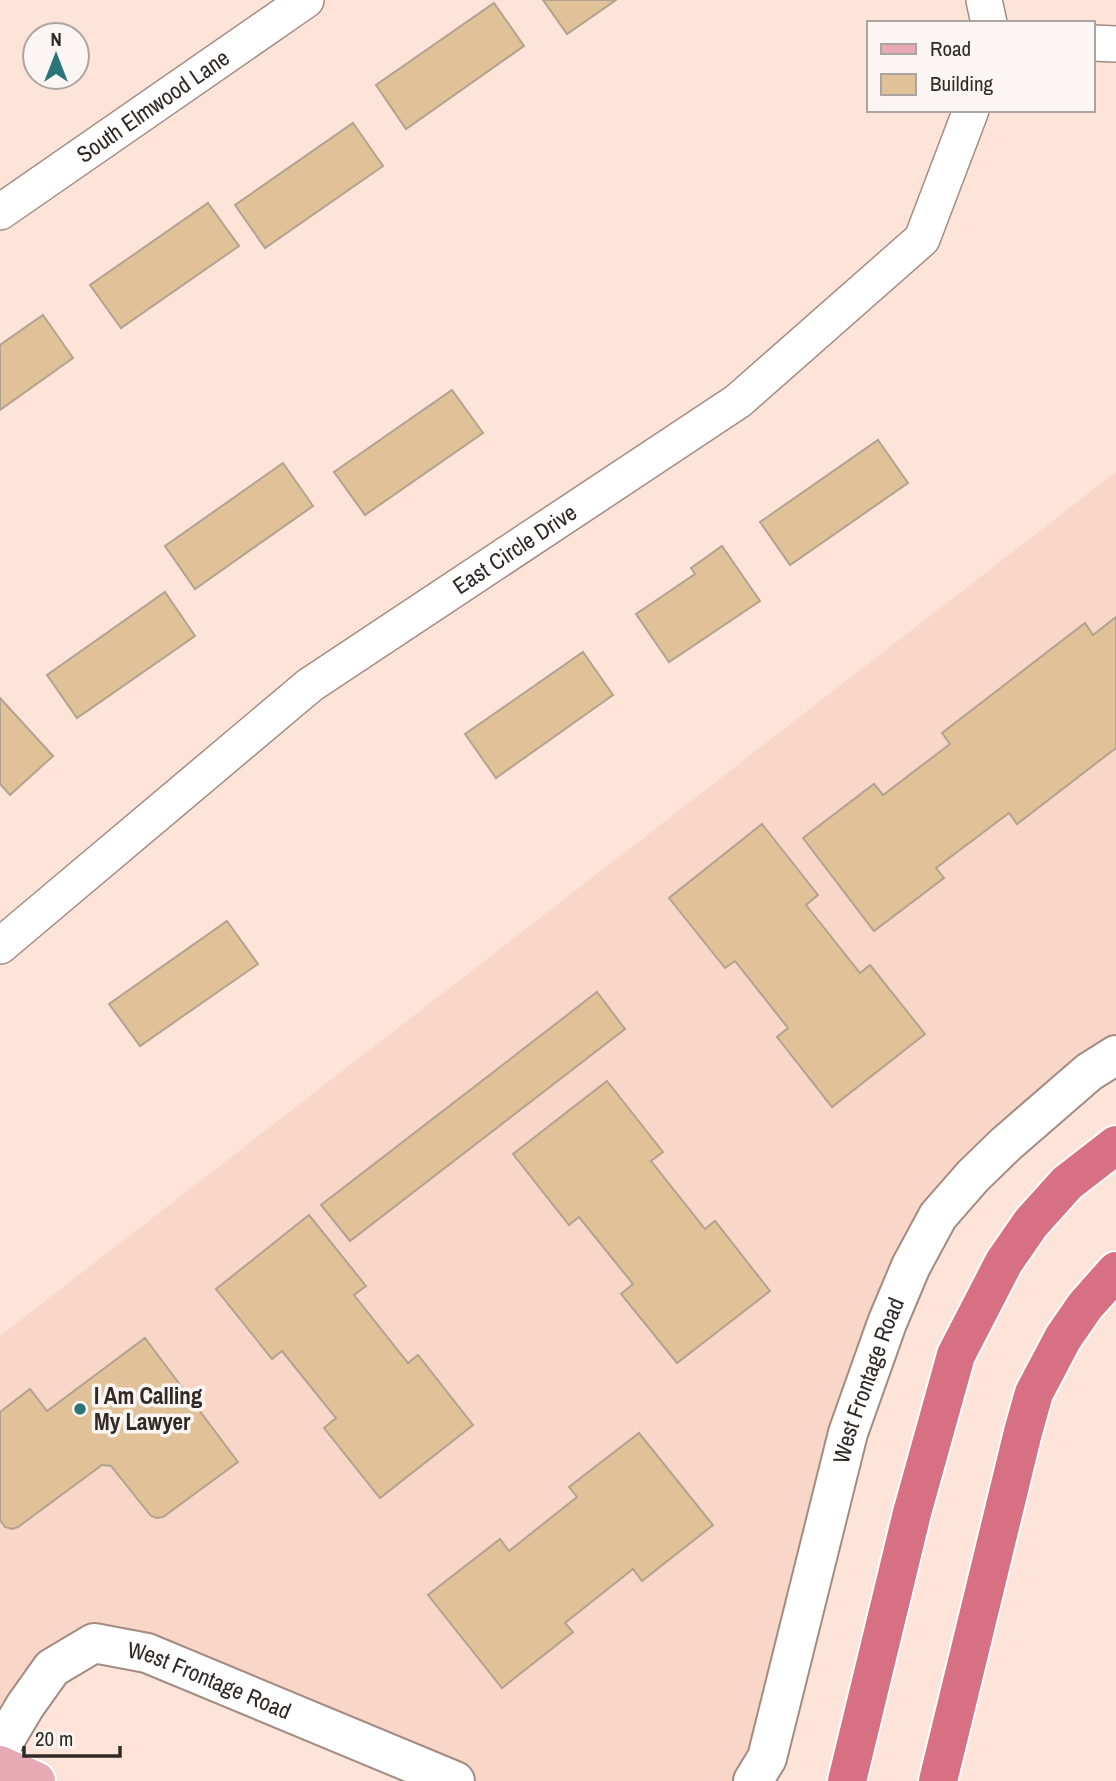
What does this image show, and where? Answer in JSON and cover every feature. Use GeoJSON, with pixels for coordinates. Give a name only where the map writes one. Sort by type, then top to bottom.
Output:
{"type":"FeatureCollection","features":[{"type":"Feature","properties":{"kind":"highway"},"geometry":{"type":"LineString","coordinates":[[847,1779],[912,1513],[956,1355],[1004,1262],[1031,1223],[1067,1183],[1116,1145]]}},
{"type":"Feature","properties":{"kind":"highway"},"geometry":{"type":"LineString","coordinates":[[938,1781],[1034,1394],[1063,1338],[1085,1306],[1116,1271]]}},
{"type":"Feature","properties":{"kind":"main road"},"geometry":{"type":"LineString","coordinates":[[0,1765],[36,1781]]}},
{"type":"Feature","properties":{"kind":"street","name":"South Elmwood Lane"},"geometry":{"type":"LineString","coordinates":[[0,212],[306,0]]}},
{"type":"Feature","properties":{"kind":"street"},"geometry":{"type":"LineString","coordinates":[[984,0],[989,21]]}},
{"type":"Feature","properties":{"kind":"street"},"geometry":{"type":"LineString","coordinates":[[1095,43],[1116,44]]}},
{"type":"Feature","properties":{"kind":"street","name":"East Circle Drive"},"geometry":{"type":"LineString","coordinates":[[0,946],[310,685],[738,401],[922,239],[970,112]]}},
{"type":"Feature","properties":{"kind":"street","name":"West Frontage Road"},"geometry":{"type":"LineString","coordinates":[[752,1781],[767,1758],[848,1433],[887,1323],[911,1266],[938,1216],[973,1176],[1089,1072],[1116,1055]]}},
{"type":"Feature","properties":{"kind":"street","name":"West Frontage Road"},"geometry":{"type":"LineString","coordinates":[[0,1748],[52,1668],[94,1643],[147,1653],[455,1781]]}},
{"type":"Feature","properties":{"kind":"shaded area"},"geometry":{"type":"Polygon","coordinates":[[[1116,472],[1116,1055],[938,1216],[753,1781],[455,1781],[94,1643],[0,1748],[0,1336],[1116,472]]]}},
{"type":"Feature","properties":{"kind":"building"},"geometry":{"type":"Polygon","coordinates":[[[543,0],[616,0],[567,34],[543,0]]]}},
{"type":"Feature","properties":{"kind":"building"},"geometry":{"type":"Polygon","coordinates":[[[494,3],[524,46],[406,129],[376,85],[494,3]]]}},
{"type":"Feature","properties":{"kind":"building"},"geometry":{"type":"Polygon","coordinates":[[[353,123],[383,166],[265,248],[235,205],[353,123]]]}},
{"type":"Feature","properties":{"kind":"building"},"geometry":{"type":"Polygon","coordinates":[[[208,203],[239,246],[121,328],[90,285],[208,203]]]}},
{"type":"Feature","properties":{"kind":"building"},"geometry":{"type":"Polygon","coordinates":[[[43,315],[73,358],[0,410],[0,345],[43,315]]]}},
{"type":"Feature","properties":{"kind":"building"},"geometry":{"type":"Polygon","coordinates":[[[452,390],[483,433],[365,515],[334,472],[452,390]]]}},
{"type":"Feature","properties":{"kind":"building"},"geometry":{"type":"Polygon","coordinates":[[[878,440],[908,483],[790,565],[760,522],[878,440]]]}},
{"type":"Feature","properties":{"kind":"building"},"geometry":{"type":"Polygon","coordinates":[[[283,463],[313,506],[195,589],[165,546],[283,463]]]}},
{"type":"Feature","properties":{"kind":"building"},"geometry":{"type":"Polygon","coordinates":[[[722,546],[760,601],[669,662],[636,614],[695,574],[691,568],[722,546]]]}},
{"type":"Feature","properties":{"kind":"building"},"geometry":{"type":"Polygon","coordinates":[[[165,592],[195,636],[77,718],[47,675],[165,592]]]}},
{"type":"Feature","properties":{"kind":"building"},"geometry":{"type":"Polygon","coordinates":[[[1116,617],[1116,748],[1017,824],[1009,813],[936,868],[944,878],[874,931],[803,838],[874,784],[883,795],[950,744],[942,733],[1085,623],[1093,635],[1116,617]]]}},
{"type":"Feature","properties":{"kind":"building"},"geometry":{"type":"Polygon","coordinates":[[[583,652],[613,695],[496,778],[465,734],[583,652]]]}},
{"type":"Feature","properties":{"kind":"building"},"geometry":{"type":"Polygon","coordinates":[[[0,698],[53,756],[10,795],[0,784],[0,698]]]}},
{"type":"Feature","properties":{"kind":"building"},"geometry":{"type":"Polygon","coordinates":[[[762,824],[818,895],[806,905],[860,973],[870,965],[925,1034],[832,1107],[777,1037],[788,1028],[735,961],[725,968],[669,898],[762,824]]]}},
{"type":"Feature","properties":{"kind":"building"},"geometry":{"type":"Polygon","coordinates":[[[227,921],[258,964],[140,1046],[109,1004],[227,921]]]}},
{"type":"Feature","properties":{"kind":"building"},"geometry":{"type":"Polygon","coordinates":[[[597,992],[625,1029],[350,1241],[321,1205],[597,992]]]}},
{"type":"Feature","properties":{"kind":"building"},"geometry":{"type":"Polygon","coordinates":[[[607,1081],[663,1152],[651,1161],[705,1229],[715,1221],[770,1291],[677,1363],[621,1294],[633,1284],[579,1217],[569,1225],[513,1154],[607,1081]]]}},
{"type":"Feature","properties":{"kind":"building"},"geometry":{"type":"Polygon","coordinates":[[[309,1215],[366,1286],[354,1295],[408,1363],[418,1355],[473,1425],[380,1498],[324,1428],[336,1418],[282,1351],[272,1359],[216,1289],[309,1215]]]}},
{"type":"Feature","properties":{"kind":"building"},"geometry":{"type":"Polygon","coordinates":[[[145,1338],[238,1462],[163,1517],[157,1518],[151,1516],[111,1466],[102,1465],[18,1527],[5,1527],[0,1520],[0,1412],[30,1389],[47,1411],[145,1338]]]}},
{"type":"Feature","properties":{"kind":"building"},"geometry":{"type":"Polygon","coordinates":[[[639,1433],[713,1525],[642,1581],[633,1569],[565,1623],[573,1632],[502,1688],[428,1595],[500,1539],[509,1551],[577,1497],[569,1487],[639,1433]]]}},
{"type":"Feature","properties":{"kind":"place","name":"I Am Calling My Lawyer"},"geometry":{"type":"Point","coordinates":[80,1409]}}]}
